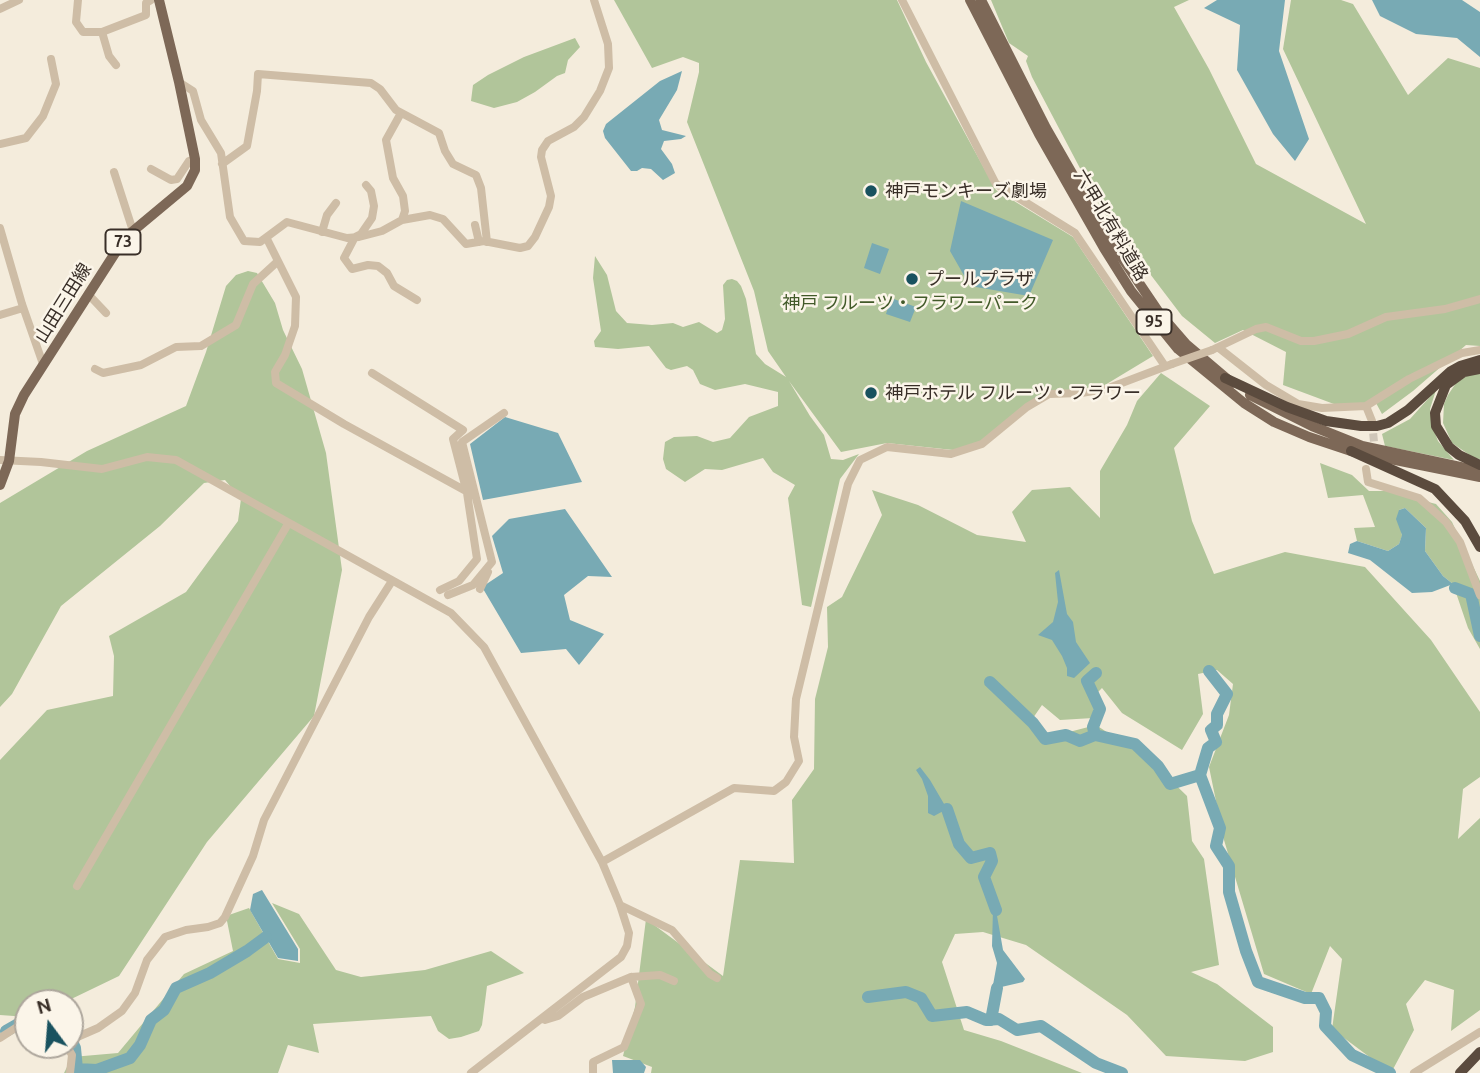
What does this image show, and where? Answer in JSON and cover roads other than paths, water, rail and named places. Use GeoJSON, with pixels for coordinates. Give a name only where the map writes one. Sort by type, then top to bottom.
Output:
{"type":"FeatureCollection","features":[{"type":"Feature","properties":{"kind":"highway"},"geometry":{"type":"LineString","coordinates":[[1225,379],[1326,421],[1377,426],[1398,418],[1451,371],[1480,360]]}},
{"type":"Feature","properties":{"kind":"highway"},"geometry":{"type":"LineString","coordinates":[[1480,369],[1464,372],[1446,385],[1436,413],[1436,426],[1449,447],[1458,455],[1480,465]]}},
{"type":"Feature","properties":{"kind":"highway"},"geometry":{"type":"LineString","coordinates":[[1351,451],[1435,489],[1465,521],[1480,547]]}},
{"type":"Feature","properties":{"kind":"highway"},"geometry":{"type":"LineString","coordinates":[[1460,1073],[1480,1052]]}},
{"type":"Feature","properties":{"kind":"highway"},"geometry":{"type":"LineString","coordinates":[[1466,1073],[1480,1060]]}},
{"type":"Feature","properties":{"kind":"main road"},"geometry":{"type":"LineString","coordinates":[[159,0],[195,159]]}},
{"type":"Feature","properties":{"kind":"main road","name":"六甲北有料道路"},"geometry":{"type":"LineString","coordinates":[[970,0],[1039,134],[1084,214],[1131,291],[1178,349],[1244,403],[1275,422],[1309,437],[1351,451],[1480,478]]}},
{"type":"Feature","properties":{"kind":"main road","name":"六甲北有料道路"},"geometry":{"type":"LineString","coordinates":[[981,0],[1046,128],[1112,243],[1160,314],[1186,344],[1225,379],[1279,410],[1362,446],[1480,471]]}},
{"type":"Feature","properties":{"kind":"main road","name":"山田三田線"},"geometry":{"type":"LineString","coordinates":[[0,485],[15,414],[24,395],[111,257],[133,230],[187,186],[195,170],[195,159]]}},
{"type":"Feature","properties":{"kind":"street"},"geometry":{"type":"LineString","coordinates":[[0,9],[19,0]]}},
{"type":"Feature","properties":{"kind":"street"},"geometry":{"type":"LineString","coordinates":[[78,0],[76,22],[83,32],[103,32],[146,15],[146,3],[152,0]]}},
{"type":"Feature","properties":{"kind":"street"},"geometry":{"type":"LineString","coordinates":[[179,82],[194,91],[201,120],[216,143],[230,217],[244,240],[254,243],[267,239],[287,222],[322,232],[355,237],[382,231],[402,220],[430,215],[443,219],[466,243],[483,242],[512,248],[528,246],[541,226],[551,196],[541,157],[542,150],[548,141],[574,127],[584,117],[600,91],[608,68],[608,44],[594,0]]}},
{"type":"Feature","properties":{"kind":"street"},"geometry":{"type":"LineString","coordinates":[[902,0],[996,184],[1075,233],[1169,365]]}},
{"type":"Feature","properties":{"kind":"street"},"geometry":{"type":"LineString","coordinates":[[103,32],[109,56],[116,65]]}},
{"type":"Feature","properties":{"kind":"street"},"geometry":{"type":"LineString","coordinates":[[0,144],[26,138],[43,116],[55,84],[51,59]]}},
{"type":"Feature","properties":{"kind":"street"},"geometry":{"type":"LineString","coordinates":[[222,164],[247,146],[258,74],[371,83],[380,89],[401,113],[439,133],[444,151],[453,164],[475,175],[481,188],[483,242]]}},
{"type":"Feature","properties":{"kind":"street"},"geometry":{"type":"LineString","coordinates":[[401,113],[386,140],[393,178],[403,196],[405,211],[402,220]]}},
{"type":"Feature","properties":{"kind":"street"},"geometry":{"type":"LineString","coordinates":[[151,169],[171,180],[177,179],[189,161],[195,159]]}},
{"type":"Feature","properties":{"kind":"street"},"geometry":{"type":"LineString","coordinates":[[114,172],[133,230]]}},
{"type":"Feature","properties":{"kind":"street"},"geometry":{"type":"LineString","coordinates":[[366,185],[371,191],[374,206],[372,218],[361,234],[355,237],[344,258],[352,270],[368,265],[378,266],[387,273],[394,286],[417,300]]}},
{"type":"Feature","properties":{"kind":"street"},"geometry":{"type":"LineString","coordinates":[[322,232],[327,215],[336,203]]}},
{"type":"Feature","properties":{"kind":"street"},"geometry":{"type":"LineString","coordinates":[[475,225],[483,242]]}},
{"type":"Feature","properties":{"kind":"street"},"geometry":{"type":"LineString","coordinates":[[0,228],[23,308],[44,364]]}},
{"type":"Feature","properties":{"kind":"street"},"geometry":{"type":"LineString","coordinates":[[267,239],[296,298],[295,326],[285,355],[275,372],[276,383],[471,495]]}},
{"type":"Feature","properties":{"kind":"street"},"geometry":{"type":"LineString","coordinates":[[94,369],[103,373],[141,365],[176,347],[201,346],[236,325],[253,284],[278,262]]}},
{"type":"Feature","properties":{"kind":"street"},"geometry":{"type":"LineString","coordinates":[[88,294],[106,313]]}},
{"type":"Feature","properties":{"kind":"street"},"geometry":{"type":"LineString","coordinates":[[601,862],[734,788],[774,791],[786,782],[799,761],[794,737],[796,699],[848,484],[860,460],[887,447],[951,454],[982,444],[1027,407],[1048,394],[1106,389],[1215,349],[1256,329],[1266,327],[1301,341],[1314,341],[1348,334],[1386,317],[1445,309],[1480,299]]}},
{"type":"Feature","properties":{"kind":"street"},"geometry":{"type":"LineString","coordinates":[[0,315],[23,308]]}},
{"type":"Feature","properties":{"kind":"street"},"geometry":{"type":"LineString","coordinates":[[1215,349],[1298,404],[1322,408],[1366,406],[1409,379],[1451,358],[1480,350]]}},
{"type":"Feature","properties":{"kind":"street"},"geometry":{"type":"LineString","coordinates":[[372,373],[463,430],[453,439],[492,562],[480,589]]}},
{"type":"Feature","properties":{"kind":"street"},"geometry":{"type":"LineString","coordinates":[[1366,406],[1372,421]]}},
{"type":"Feature","properties":{"kind":"street"},"geometry":{"type":"LineString","coordinates":[[492,562],[473,585],[444,593],[459,581],[477,559],[471,495],[462,442],[504,413]]}},
{"type":"Feature","properties":{"kind":"street"},"geometry":{"type":"LineString","coordinates":[[5,461],[102,469],[147,457],[176,460],[451,613],[484,647],[601,862],[629,933],[621,957],[471,1073]]}},
{"type":"Feature","properties":{"kind":"street"},"geometry":{"type":"LineString","coordinates":[[1366,469],[1368,482],[1419,498],[1446,522],[1460,542],[1480,596]]}},
{"type":"Feature","properties":{"kind":"street"},"geometry":{"type":"LineString","coordinates":[[77,886],[288,524]]}},
{"type":"Feature","properties":{"kind":"street"},"geometry":{"type":"LineString","coordinates":[[84,1034],[122,1011],[135,993],[147,960],[165,937],[220,923],[225,917],[253,856],[264,820],[369,617],[392,581]]}},
{"type":"Feature","properties":{"kind":"street"},"geometry":{"type":"LineString","coordinates":[[620,905],[672,930],[710,974],[717,978]]}},
{"type":"Feature","properties":{"kind":"street"},"geometry":{"type":"LineString","coordinates":[[539,1022],[558,1016],[583,997],[631,977],[660,975],[674,981]]}},
{"type":"Feature","properties":{"kind":"street"},"geometry":{"type":"LineString","coordinates":[[593,1073],[593,1062],[624,1048],[641,1004],[631,977]]}},
{"type":"Feature","properties":{"kind":"street"},"geometry":{"type":"LineString","coordinates":[[1413,1073],[1480,1032]]}},
{"type":"Feature","properties":{"kind":"water"},"geometry":{"type":"Polygon","coordinates":[[[1217,0],[1285,0],[1279,51],[1309,139],[1295,161],[1273,134],[1237,70],[1240,25],[1204,8],[1217,0]]]}},
{"type":"Feature","properties":{"kind":"water"},"geometry":{"type":"Polygon","coordinates":[[[1372,0],[1462,0],[1480,12],[1480,57],[1457,38],[1416,34],[1380,16],[1372,0]]]}},
{"type":"Feature","properties":{"kind":"water"},"geometry":{"type":"Polygon","coordinates":[[[682,71],[677,90],[659,120],[662,130],[686,136],[664,141],[661,149],[675,173],[663,180],[651,169],[631,171],[605,138],[603,131],[606,124],[660,81],[682,71]]]}},
{"type":"Feature","properties":{"kind":"water"},"geometry":{"type":"Polygon","coordinates":[[[961,201],[1053,240],[1029,296],[970,286],[950,251],[961,201]]]}},
{"type":"Feature","properties":{"kind":"water"},"geometry":{"type":"Polygon","coordinates":[[[872,243],[889,249],[880,274],[864,268],[872,243]]]}},
{"type":"Feature","properties":{"kind":"water"},"geometry":{"type":"Polygon","coordinates":[[[891,298],[916,307],[910,322],[886,314],[891,298]]]}},
{"type":"Feature","properties":{"kind":"water"},"geometry":{"type":"Polygon","coordinates":[[[505,417],[558,433],[582,482],[483,500],[470,444],[505,417]]]}},
{"type":"Feature","properties":{"kind":"water"},"geometry":{"type":"Polygon","coordinates":[[[1405,508],[1426,528],[1425,551],[1443,576],[1453,584],[1432,592],[1412,593],[1370,560],[1348,553],[1350,544],[1357,541],[1388,551],[1399,544],[1402,535],[1396,519],[1399,510],[1405,508]]]}},
{"type":"Feature","properties":{"kind":"water"},"geometry":{"type":"Polygon","coordinates":[[[565,509],[612,577],[588,576],[564,595],[570,620],[604,634],[579,665],[566,649],[521,653],[482,587],[503,573],[492,536],[509,519],[565,509]]]}},
{"type":"Feature","properties":{"kind":"water"},"geometry":{"type":"Polygon","coordinates":[[[1059,570],[1067,614],[1073,622],[1076,642],[1090,663],[1074,678],[1067,676],[1062,656],[1052,640],[1038,635],[1053,622],[1058,602],[1055,573],[1059,570]]]}},
{"type":"Feature","properties":{"kind":"water"},"geometry":{"type":"Polygon","coordinates":[[[920,767],[947,809],[934,816],[928,813],[928,796],[916,770],[920,767]]]}},
{"type":"Feature","properties":{"kind":"water"},"geometry":{"type":"Polygon","coordinates":[[[262,890],[298,949],[298,961],[278,958],[250,910],[253,894],[262,890]]]}},
{"type":"Feature","properties":{"kind":"water"},"geometry":{"type":"Polygon","coordinates":[[[993,909],[996,910],[1003,950],[1025,979],[1023,982],[997,988],[993,985],[997,963],[992,946],[993,909]]]}},
{"type":"Feature","properties":{"kind":"water"},"geometry":{"type":"Polygon","coordinates":[[[612,1060],[640,1060],[646,1067],[644,1073],[613,1073],[612,1060]]]}},
{"type":"Feature","properties":{"kind":"waterway"},"geometry":{"type":"LineString","coordinates":[[1455,588],[1471,594],[1480,636]]}},
{"type":"Feature","properties":{"kind":"waterway"},"geometry":{"type":"LineString","coordinates":[[1200,775],[1208,748],[1216,742],[1211,730],[1217,725],[1217,714],[1227,694],[1209,671]]}},
{"type":"Feature","properties":{"kind":"waterway"},"geometry":{"type":"LineString","coordinates":[[1095,735],[1093,727],[1100,709],[1087,681],[1096,673]]}},
{"type":"Feature","properties":{"kind":"waterway"},"geometry":{"type":"LineString","coordinates":[[990,682],[1033,723],[1045,739],[1066,735],[1080,741],[1095,735],[1135,744],[1158,766],[1170,784],[1200,775],[1220,828],[1216,846],[1229,866],[1229,892],[1258,982],[1305,998],[1319,998],[1326,1012],[1325,1026],[1352,1055],[1390,1073]]}},
{"type":"Feature","properties":{"kind":"waterway"},"geometry":{"type":"LineString","coordinates":[[947,809],[959,844],[971,858],[990,853],[992,861],[984,877],[996,910]]}},
{"type":"Feature","properties":{"kind":"waterway"},"geometry":{"type":"LineString","coordinates":[[76,1059],[77,1069],[97,1070],[130,1058],[140,1045],[151,1020],[164,1010],[176,988],[210,973],[266,937]]}},
{"type":"Feature","properties":{"kind":"waterway"},"geometry":{"type":"LineString","coordinates":[[991,1020],[997,988]]}},
{"type":"Feature","properties":{"kind":"waterway"},"geometry":{"type":"LineString","coordinates":[[868,997],[906,992],[921,998],[932,1016],[967,1012],[986,1020],[999,1019],[1017,1030],[1041,1026],[1096,1063],[1122,1073]]}},
{"type":"Feature","properties":{"kind":"waterway"},"geometry":{"type":"LineString","coordinates":[[6,1031],[14,1026]]}},
{"type":"Feature","properties":{"kind":"tunnel"},"geometry":{"type":"LineString","coordinates":[[1371,453],[1374,442],[1372,421]]}},
{"type":"Feature","properties":{"kind":"place","name":"神戸モンキーズ劇場"},"geometry":{"type":"Point","coordinates":[871,191]}},
{"type":"Feature","properties":{"kind":"place","name":"プールプラザ"},"geometry":{"type":"Point","coordinates":[912,279]}},
{"type":"Feature","properties":{"kind":"place","name":"神戸ホテル フルーツ・フラワー"},"geometry":{"type":"Point","coordinates":[871,393]}},
{"type":"Feature","properties":{"kind":"park label","name":"神戸 フルーツ・フラワーパーク"},"geometry":{"type":"Point","coordinates":[910,303]}}]}
